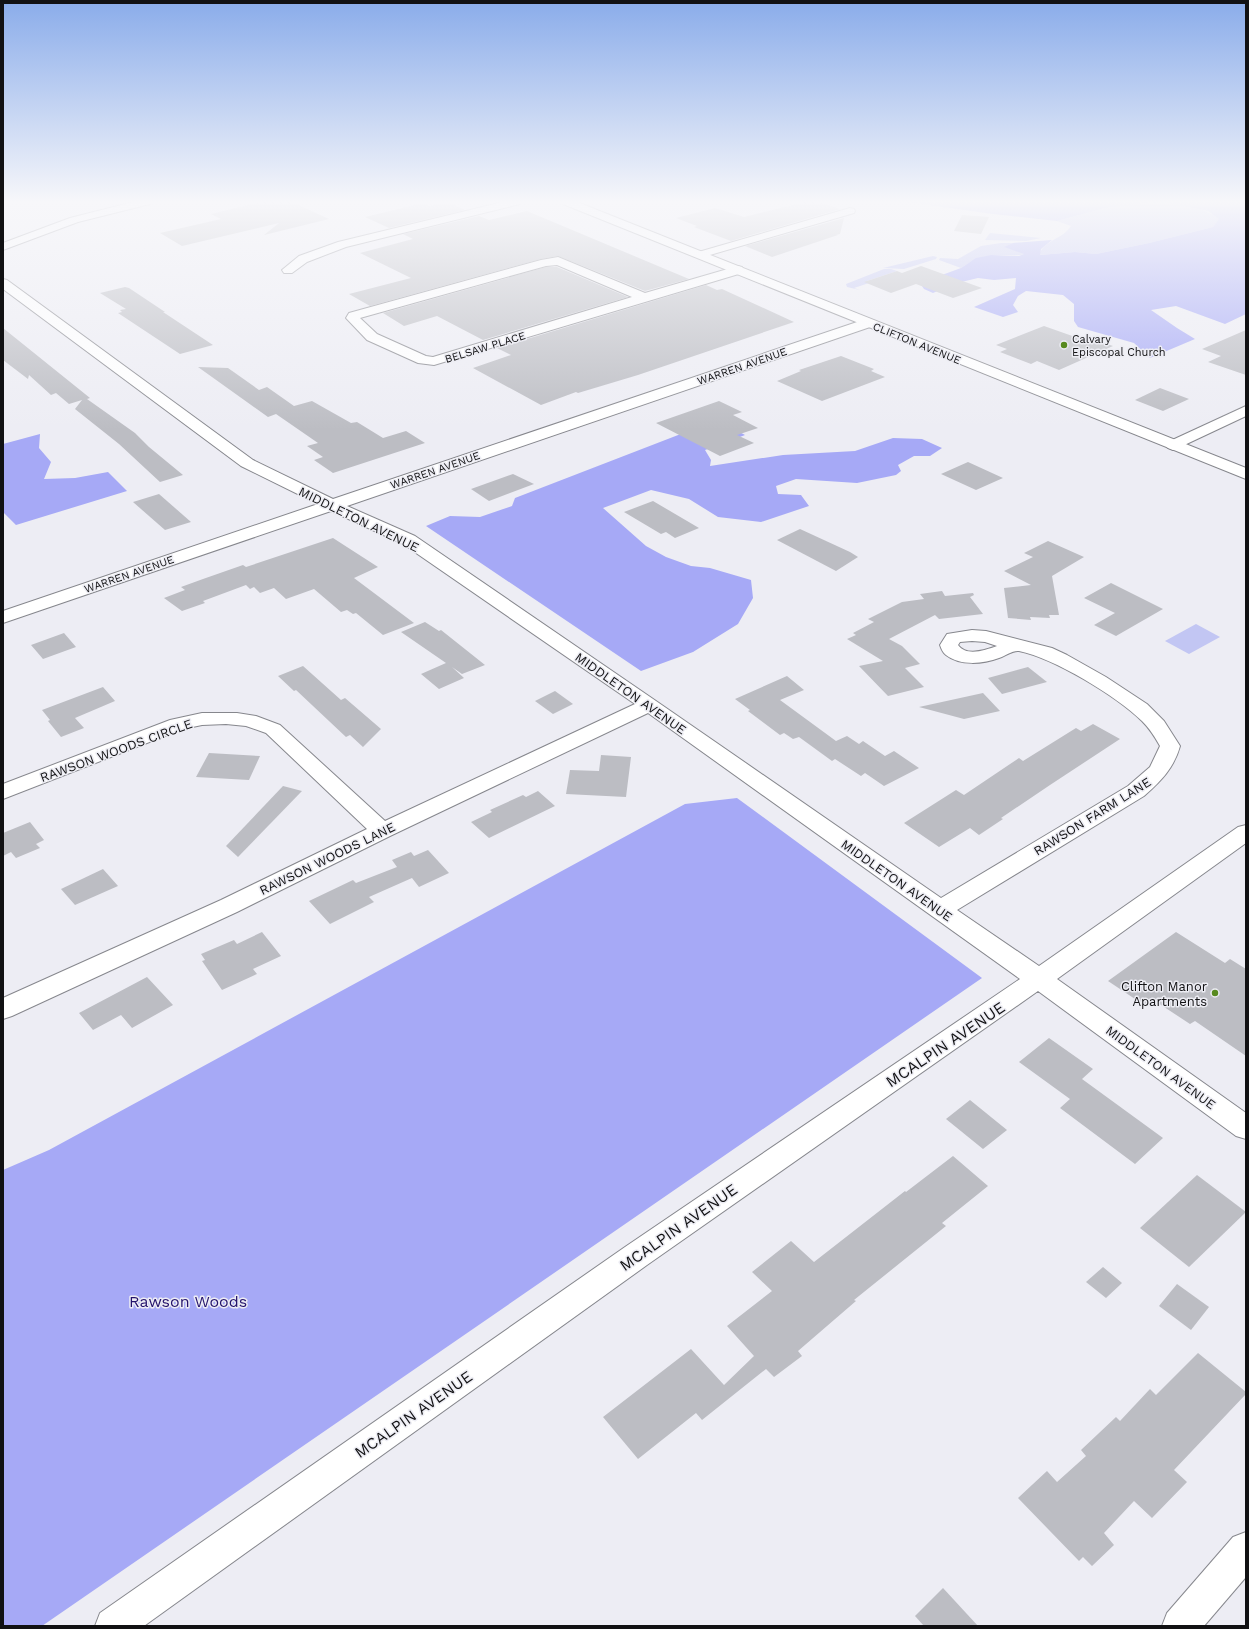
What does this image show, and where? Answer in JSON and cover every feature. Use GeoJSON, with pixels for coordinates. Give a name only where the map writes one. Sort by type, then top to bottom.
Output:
{"type":"FeatureCollection","features":[{"type":"Feature","properties":{"kind":"street","name":"BELSAW PLACE"},"geometry":{"type":"LineString","coordinates":[[493,278],[354,316],[352,318],[372,337],[423,360],[434,361],[710,278]]}},
{"type":"Feature","properties":{"kind":"street","name":"BELSAW PLACE"},"geometry":{"type":"LineString","coordinates":[[599,278],[644,297]]}},
{"type":"Feature","properties":{"kind":"street","name":"CLIFTON AVENUE"},"geometry":{"type":"LineString","coordinates":[[758,278],[1246,474]]}},
{"type":"Feature","properties":{"kind":"street","name":"MIDDLETON AVENUE"},"geometry":{"type":"LineString","coordinates":[[3,283],[248,463],[332,505],[409,540],[649,705],[1039,979],[1246,1128]]}},
{"type":"Feature","properties":{"kind":"street","name":"WARREN AVENUE"},"geometry":{"type":"LineString","coordinates":[[3,617],[868,323]]}},
{"type":"Feature","properties":{"kind":"street"},"geometry":{"type":"LineString","coordinates":[[1173,445],[1246,410]]}},
{"type":"Feature","properties":{"kind":"street","name":"RAWSON FARM LANE"},"geometry":{"type":"LineString","coordinates":[[939,910],[1136,790],[1155,776],[1165,762],[1170,746],[1159,727],[1144,712],[1127,699],[1072,664],[1043,652],[1014,645]]}},
{"type":"Feature","properties":{"kind":"street","name":"RAWSON WOODS LANE"},"geometry":{"type":"LineString","coordinates":[[3,1009],[229,906],[382,831],[649,705]]}},
{"type":"Feature","properties":{"kind":"street","name":"RAWSON WOODS CIRCLE"},"geometry":{"type":"LineString","coordinates":[[3,792],[177,724],[198,719],[216,717],[240,718],[258,722],[273,729],[382,831]]}},
{"type":"Feature","properties":{"kind":"street","name":"MCALPIN AVENUE"},"geometry":{"type":"LineString","coordinates":[[113,1626],[630,1260],[1039,979],[1246,832]]}},
{"type":"Feature","properties":{"kind":"street"},"geometry":{"type":"LineString","coordinates":[[1180,1626],[1246,1550]]}},
{"type":"Feature","properties":{"kind":"shaded area"},"geometry":{"type":"Polygon","coordinates":[[[861,278],[876,278],[867,281],[869,283],[854,288],[860,290],[847,287],[846,284],[861,278]]]}},
{"type":"Feature","properties":{"kind":"shaded area"},"geometry":{"type":"Polygon","coordinates":[[[1196,624],[1220,637],[1189,654],[1165,641],[1196,624]]]}},
{"type":"Feature","properties":{"kind":"green space"},"geometry":{"type":"Polygon","coordinates":[[[934,278],[978,278],[953,284],[933,293],[924,289],[920,283],[934,278]]]}},
{"type":"Feature","properties":{"kind":"green space"},"geometry":{"type":"Polygon","coordinates":[[[978,278],[1016,278],[994,280],[978,278]]]}},
{"type":"Feature","properties":{"kind":"green space"},"geometry":{"type":"Polygon","coordinates":[[[1016,278],[1246,278],[1246,314],[1225,324],[1176,306],[1151,310],[1195,339],[1150,358],[1134,343],[1078,327],[1074,321],[1074,304],[1063,295],[1026,291],[1018,296],[1013,305],[1018,312],[1003,317],[974,307],[1015,289],[1016,278]]]}},
{"type":"Feature","properties":{"kind":"green space"},"geometry":{"type":"Polygon","coordinates":[[[717,420],[745,435],[705,450],[711,460],[710,466],[783,455],[855,451],[893,438],[922,439],[942,448],[930,456],[914,456],[898,465],[901,471],[896,475],[857,483],[796,479],[776,486],[778,494],[801,495],[809,506],[761,522],[718,517],[689,499],[651,490],[603,508],[646,546],[666,557],[691,566],[710,568],[751,580],[753,598],[738,624],[693,652],[641,671],[426,526],[450,516],[480,517],[512,506],[515,498],[717,420]]]}},
{"type":"Feature","properties":{"kind":"green space"},"geometry":{"type":"Polygon","coordinates":[[[40,434],[39,448],[51,462],[44,479],[75,478],[108,472],[127,491],[16,525],[3,512],[3,444],[40,434]]]}},
{"type":"Feature","properties":{"kind":"green space","name":"Rawson Woods"},"geometry":{"type":"Polygon","coordinates":[[[737,798],[982,978],[42,1626],[3,1626],[3,1170],[49,1150],[685,804],[737,798]]]}},
{"type":"Feature","properties":{"kind":"building"},"geometry":{"type":"Polygon","coordinates":[[[411,278],[472,278],[370,306],[349,294],[411,278]]]}},
{"type":"Feature","properties":{"kind":"building"},"geometry":{"type":"Polygon","coordinates":[[[507,278],[583,278],[628,297],[483,340],[437,316],[404,326],[383,313],[507,278]]]}},
{"type":"Feature","properties":{"kind":"building"},"geometry":{"type":"Polygon","coordinates":[[[613,278],[689,279],[645,291],[613,278]]]}},
{"type":"Feature","properties":{"kind":"building"},"geometry":{"type":"Polygon","coordinates":[[[876,278],[954,278],[982,288],[953,298],[916,284],[891,293],[864,282],[876,278]]]}},
{"type":"Feature","properties":{"kind":"building"},"geometry":{"type":"Polygon","coordinates":[[[706,285],[717,290],[722,289],[794,322],[638,375],[578,393],[576,392],[541,405],[473,368],[511,355],[497,348],[706,285]]]}},
{"type":"Feature","properties":{"kind":"building"},"geometry":{"type":"Polygon","coordinates":[[[125,287],[129,288],[213,345],[180,354],[118,313],[122,312],[120,310],[126,309],[100,293],[125,287]]]}},
{"type":"Feature","properties":{"kind":"building","name":"Calvary Episcopal Church"},"geometry":{"type":"Polygon","coordinates":[[[1044,326],[1078,338],[1084,336],[1113,346],[1059,370],[1037,361],[1031,364],[1000,352],[1007,349],[996,345],[1044,326]]]}},
{"type":"Feature","properties":{"kind":"building"},"geometry":{"type":"Polygon","coordinates":[[[3,328],[90,398],[87,399],[135,433],[149,447],[183,475],[160,482],[119,444],[75,409],[82,400],[69,404],[56,393],[51,395],[29,375],[28,379],[3,360],[3,328]]]}},
{"type":"Feature","properties":{"kind":"building"},"geometry":{"type":"Polygon","coordinates":[[[1246,330],[1246,375],[1208,362],[1221,356],[1202,349],[1246,330]]]}},
{"type":"Feature","properties":{"kind":"building"},"geometry":{"type":"Polygon","coordinates":[[[841,356],[874,369],[871,371],[885,377],[822,401],[777,381],[801,371],[799,370],[841,356]]]}},
{"type":"Feature","properties":{"kind":"building"},"geometry":{"type":"Polygon","coordinates":[[[198,367],[228,368],[259,390],[267,387],[294,406],[312,401],[351,423],[357,422],[383,438],[406,431],[425,443],[333,473],[314,460],[323,457],[307,446],[318,443],[276,414],[268,417],[198,367]]]}},
{"type":"Feature","properties":{"kind":"building"},"geometry":{"type":"Polygon","coordinates":[[[1160,388],[1189,399],[1163,411],[1135,400],[1160,388]]]}},
{"type":"Feature","properties":{"kind":"building"},"geometry":{"type":"Polygon","coordinates":[[[719,401],[742,412],[733,415],[758,428],[737,435],[754,443],[720,456],[656,423],[719,401]]]}},
{"type":"Feature","properties":{"kind":"building"},"geometry":{"type":"Polygon","coordinates":[[[968,462],[1003,478],[976,490],[941,474],[968,462]]]}},
{"type":"Feature","properties":{"kind":"building"},"geometry":{"type":"Polygon","coordinates":[[[513,474],[534,484],[489,501],[471,489],[513,474]]]}},
{"type":"Feature","properties":{"kind":"building"},"geometry":{"type":"Polygon","coordinates":[[[159,494],[191,522],[165,530],[133,502],[159,494]]]}},
{"type":"Feature","properties":{"kind":"building"},"geometry":{"type":"Polygon","coordinates":[[[653,501],[699,528],[675,538],[666,532],[661,534],[624,512],[653,501]]]}},
{"type":"Feature","properties":{"kind":"building"},"geometry":{"type":"Polygon","coordinates":[[[800,529],[858,557],[836,571],[777,540],[800,529]]]}},
{"type":"Feature","properties":{"kind":"building"},"geometry":{"type":"Polygon","coordinates":[[[333,538],[378,567],[354,578],[414,623],[383,635],[356,613],[353,614],[347,610],[341,612],[314,589],[286,599],[274,588],[260,593],[254,587],[250,589],[246,585],[203,601],[205,603],[182,611],[164,598],[185,590],[181,587],[203,579],[243,565],[246,567],[333,538]]]}},
{"type":"Feature","properties":{"kind":"building"},"geometry":{"type":"Polygon","coordinates":[[[1048,541],[1084,557],[1052,576],[1059,615],[1049,615],[1050,618],[1030,617],[1031,620],[1008,618],[1004,588],[1031,585],[1004,571],[1033,557],[1024,553],[1048,541]]]}},
{"type":"Feature","properties":{"kind":"building"},"geometry":{"type":"Polygon","coordinates":[[[1111,583],[1163,609],[1116,636],[1094,625],[1115,613],[1084,598],[1111,583]]]}},
{"type":"Feature","properties":{"kind":"building"},"geometry":{"type":"Polygon","coordinates":[[[942,591],[945,596],[973,593],[974,595],[970,597],[983,614],[939,619],[935,615],[889,639],[902,646],[920,664],[905,668],[924,687],[888,696],[859,666],[883,661],[847,639],[856,635],[853,633],[874,622],[868,619],[902,602],[924,599],[920,594],[942,591]]]}},
{"type":"Feature","properties":{"kind":"building"},"geometry":{"type":"Polygon","coordinates":[[[425,622],[439,631],[441,630],[485,665],[462,674],[452,667],[464,678],[439,689],[421,674],[446,663],[401,632],[425,622]]]}},
{"type":"Feature","properties":{"kind":"building"},"geometry":{"type":"Polygon","coordinates":[[[64,633],[76,647],[43,659],[31,645],[64,633]]]}},
{"type":"Feature","properties":{"kind":"building"},"geometry":{"type":"Polygon","coordinates":[[[303,666],[341,700],[345,698],[381,729],[363,747],[350,735],[346,737],[296,690],[294,691],[278,676],[303,666]]]}},
{"type":"Feature","properties":{"kind":"building"},"geometry":{"type":"Polygon","coordinates":[[[1028,667],[1047,682],[1002,694],[988,678],[1028,667]]]}},
{"type":"Feature","properties":{"kind":"building"},"geometry":{"type":"Polygon","coordinates":[[[787,676],[804,690],[780,700],[836,741],[847,736],[859,744],[863,741],[885,756],[894,751],[919,768],[884,786],[865,773],[861,776],[835,759],[832,761],[799,737],[793,739],[784,733],[780,735],[748,711],[750,710],[735,699],[787,676]]]}},
{"type":"Feature","properties":{"kind":"building"},"geometry":{"type":"Polygon","coordinates":[[[103,687],[115,701],[75,718],[84,728],[61,737],[48,721],[50,720],[42,710],[103,687]]]}},
{"type":"Feature","properties":{"kind":"building"},"geometry":{"type":"Polygon","coordinates":[[[555,691],[573,704],[553,714],[535,701],[555,691]]]}},
{"type":"Feature","properties":{"kind":"building"},"geometry":{"type":"Polygon","coordinates":[[[983,693],[1000,711],[964,719],[919,707],[983,693]]]}},
{"type":"Feature","properties":{"kind":"building"},"geometry":{"type":"Polygon","coordinates":[[[1093,724],[1120,739],[1001,818],[1003,819],[979,835],[970,828],[939,847],[904,823],[956,790],[964,795],[1019,758],[1023,761],[1076,728],[1081,731],[1093,724]]]}},
{"type":"Feature","properties":{"kind":"building"},"geometry":{"type":"Polygon","coordinates":[[[209,753],[260,756],[249,780],[196,777],[209,753]]]}},
{"type":"Feature","properties":{"kind":"building"},"geometry":{"type":"Polygon","coordinates":[[[601,755],[631,757],[626,797],[566,794],[570,770],[599,771],[601,755]]]}},
{"type":"Feature","properties":{"kind":"building"},"geometry":{"type":"Polygon","coordinates":[[[283,786],[302,791],[238,857],[226,846],[283,786]]]}},
{"type":"Feature","properties":{"kind":"building"},"geometry":{"type":"Polygon","coordinates":[[[538,791],[555,806],[489,838],[471,822],[492,812],[490,810],[523,795],[526,797],[538,791]]]}},
{"type":"Feature","properties":{"kind":"building"},"geometry":{"type":"Polygon","coordinates":[[[30,822],[44,840],[36,844],[40,848],[16,858],[11,852],[3,856],[3,833],[30,822]]]}},
{"type":"Feature","properties":{"kind":"building"},"geometry":{"type":"Polygon","coordinates":[[[428,850],[449,873],[419,887],[412,878],[369,897],[374,902],[330,924],[309,901],[353,880],[356,883],[397,867],[392,860],[411,852],[414,856],[428,850]]]}},
{"type":"Feature","properties":{"kind":"building"},"geometry":{"type":"Polygon","coordinates":[[[103,869],[118,886],[75,905],[61,889],[103,869]]]}},
{"type":"Feature","properties":{"kind":"building"},"geometry":{"type":"Polygon","coordinates":[[[262,932],[281,956],[253,969],[257,974],[222,990],[202,961],[205,960],[201,954],[234,940],[237,944],[262,932]]]}},
{"type":"Feature","properties":{"kind":"building"},"geometry":{"type":"Polygon","coordinates":[[[1176,932],[1225,963],[1230,959],[1246,969],[1246,1056],[1195,1021],[1190,1024],[1152,999],[1144,1005],[1108,981],[1176,932]]]}},
{"type":"Feature","properties":{"kind":"building"},"geometry":{"type":"Polygon","coordinates":[[[147,977],[173,1005],[132,1028],[121,1015],[93,1030],[79,1013],[147,977]]]}},
{"type":"Feature","properties":{"kind":"building"},"geometry":{"type":"Polygon","coordinates":[[[1049,1038],[1093,1069],[1082,1079],[1163,1138],[1135,1164],[1060,1108],[1070,1099],[1019,1062],[1049,1038]]]}},
{"type":"Feature","properties":{"kind":"building"},"geometry":{"type":"Polygon","coordinates":[[[970,1100],[1007,1130],[983,1149],[946,1119],[970,1100]]]}},
{"type":"Feature","properties":{"kind":"building"},"geometry":{"type":"Polygon","coordinates":[[[953,1156],[988,1186],[942,1223],[946,1226],[854,1300],[856,1301],[798,1351],[802,1356],[774,1377],[766,1369],[702,1420],[696,1413],[638,1459],[603,1417],[691,1349],[724,1385],[754,1356],[727,1326],[772,1291],[752,1272],[791,1241],[814,1262],[905,1191],[906,1192],[953,1156]]]}},
{"type":"Feature","properties":{"kind":"building"},"geometry":{"type":"Polygon","coordinates":[[[1197,1175],[1246,1212],[1189,1267],[1140,1228],[1197,1175]]]}},
{"type":"Feature","properties":{"kind":"building"},"geometry":{"type":"Polygon","coordinates":[[[1103,1267],[1122,1283],[1106,1298],[1086,1282],[1103,1267]]]}},
{"type":"Feature","properties":{"kind":"building"},"geometry":{"type":"Polygon","coordinates":[[[1177,1284],[1209,1307],[1191,1330],[1159,1306],[1177,1284]]]}},
{"type":"Feature","properties":{"kind":"building"},"geometry":{"type":"Polygon","coordinates":[[[1198,1353],[1246,1392],[1246,1394],[1174,1470],[1187,1482],[1152,1518],[1134,1501],[1104,1533],[1114,1545],[1092,1566],[1083,1557],[1079,1561],[1018,1498],[1047,1471],[1057,1482],[1086,1456],[1081,1450],[1116,1417],[1120,1421],[1150,1389],[1156,1395],[1198,1353]]]}},
{"type":"Feature","properties":{"kind":"building"},"geometry":{"type":"Polygon","coordinates":[[[943,1588],[978,1626],[924,1626],[915,1616],[943,1588]]]}},
{"type":"Feature","properties":{"kind":"place","name":"Calvary Episcopal Church"},"geometry":{"type":"Point","coordinates":[1064,345]}},
{"type":"Feature","properties":{"kind":"place","name":"Clifton Manor Apartments"},"geometry":{"type":"Point","coordinates":[1215,993]}}]}
